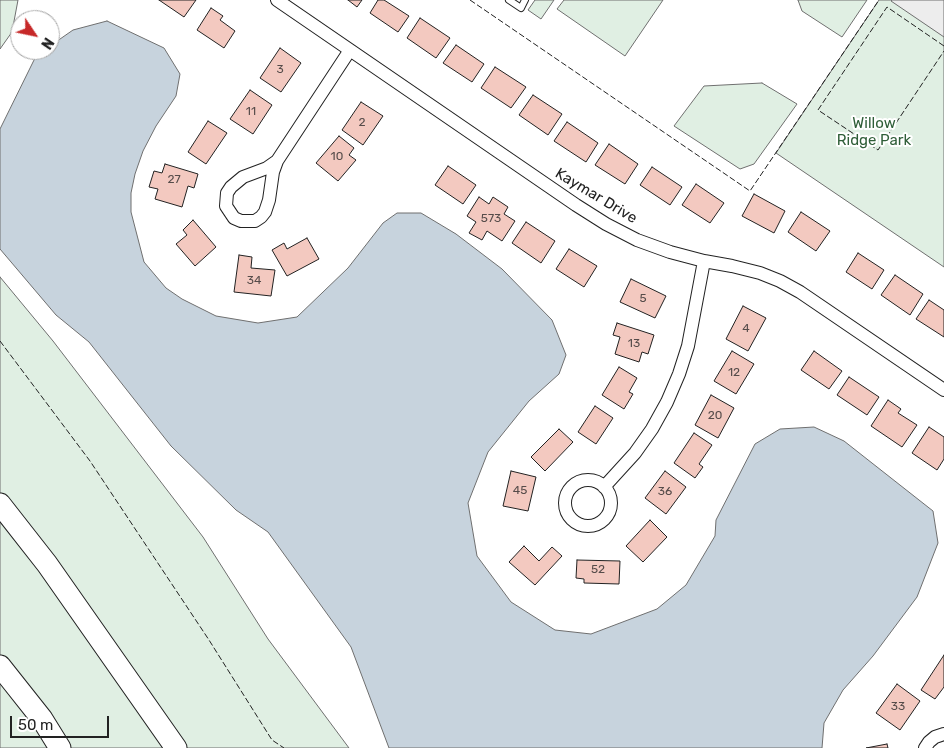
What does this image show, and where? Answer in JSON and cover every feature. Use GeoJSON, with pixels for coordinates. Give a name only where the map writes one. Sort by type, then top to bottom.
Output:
{"type":"FeatureCollection","features":[{"type":"Feature","properties":{"kind":"highway"},"geometry":{"type":"LineString","coordinates":[[0,504],[47,564],[176,748]]}},
{"type":"Feature","properties":{"kind":"highway"},"geometry":{"type":"LineString","coordinates":[[0,666],[42,720],[60,748]]}},
{"type":"Feature","properties":{"kind":"street","name":"Kaymar Drive"},"geometry":{"type":"LineString","coordinates":[[277,0],[606,224],[637,240],[670,252],[760,273],[793,288],[944,390]]}},
{"type":"Feature","properties":{"kind":"street"},"geometry":{"type":"LineString","coordinates":[[277,162],[243,177],[231,186],[227,192],[226,206],[234,218],[240,221],[254,221],[265,212],[270,200],[273,172],[277,162],[350,50]]}},
{"type":"Feature","properties":{"kind":"street"},"geometry":{"type":"LineString","coordinates":[[604,487],[635,453],[652,428],[670,395],[688,346],[704,261]]}},
{"type":"Feature","properties":{"kind":"street"},"geometry":{"type":"LineString","coordinates":[[925,748],[934,736],[944,734]]}},
{"type":"Feature","properties":{"kind":"lane"},"geometry":{"type":"LineString","coordinates":[[509,0],[520,8],[525,0]]}},
{"type":"Feature","properties":{"kind":"green space"},"geometry":{"type":"Polygon","coordinates":[[[0,0],[18,0],[16,10],[10,10],[10,35],[0,49],[0,0]]]}},
{"type":"Feature","properties":{"kind":"green space"},"geometry":{"type":"Polygon","coordinates":[[[535,0],[554,0],[541,19],[528,10],[535,0]]]}},
{"type":"Feature","properties":{"kind":"green space"},"geometry":{"type":"Polygon","coordinates":[[[564,0],[663,0],[625,56],[557,9],[564,0]]]}},
{"type":"Feature","properties":{"kind":"green space"},"geometry":{"type":"Polygon","coordinates":[[[798,0],[867,0],[842,37],[802,11],[798,0]]]}},
{"type":"Feature","properties":{"kind":"green space","name":"Willow Ridge Park"},"geometry":{"type":"Polygon","coordinates":[[[879,0],[944,0],[944,267],[776,153],[879,0]]]}},
{"type":"Feature","properties":{"kind":"green space"},"geometry":{"type":"Polygon","coordinates":[[[762,83],[797,104],[754,164],[740,169],[674,126],[704,86],[762,83]]]}},
{"type":"Feature","properties":{"kind":"green space"},"geometry":{"type":"Polygon","coordinates":[[[0,277],[53,341],[203,537],[268,639],[349,748],[0,748],[0,277]]]}},
{"type":"Feature","properties":{"kind":"shaded area"},"geometry":{"type":"Polygon","coordinates":[[[944,0],[944,37],[891,1],[944,0]]]}},
{"type":"Feature","properties":{"kind":"shaded area"},"geometry":{"type":"Polygon","coordinates":[[[107,21],[164,48],[180,74],[176,96],[156,126],[143,151],[131,193],[131,212],[144,262],[166,288],[182,299],[216,316],[258,323],[297,317],[348,268],[383,223],[397,213],[421,213],[456,234],[502,269],[552,320],[566,355],[559,374],[529,401],[488,452],[468,503],[477,556],[511,602],[555,630],[591,634],[657,609],[686,585],[715,536],[716,520],[755,444],[780,429],[814,427],[844,441],[933,511],[938,543],[917,597],[873,656],[843,690],[824,723],[822,748],[389,748],[351,647],[268,532],[236,510],[171,446],[89,342],[56,315],[0,249],[0,129],[34,60],[60,60],[60,39],[73,30],[107,21]]]}},
{"type":"Feature","properties":{"kind":"building"},"geometry":{"type":"Polygon","coordinates":[[[159,0],[196,0],[184,17],[159,0]]]}},
{"type":"Feature","properties":{"kind":"building"},"geometry":{"type":"Polygon","coordinates":[[[348,0],[362,0],[357,7],[348,0]]]}},
{"type":"Feature","properties":{"kind":"building"},"geometry":{"type":"Polygon","coordinates":[[[378,0],[384,0],[409,16],[398,32],[370,13],[378,0]]]}},
{"type":"Feature","properties":{"kind":"building"},"geometry":{"type":"Polygon","coordinates":[[[211,8],[223,16],[220,20],[235,31],[224,48],[197,30],[211,8]]]}},
{"type":"Feature","properties":{"kind":"building"},"geometry":{"type":"Polygon","coordinates":[[[420,18],[450,38],[436,58],[407,38],[420,18]]]}},
{"type":"Feature","properties":{"kind":"building"},"geometry":{"type":"Polygon","coordinates":[[[456,45],[484,64],[472,82],[443,63],[456,45]]]}},
{"type":"Feature","properties":{"kind":"building"},"geometry":{"type":"Polygon","coordinates":[[[280,48],[301,63],[281,92],[260,78],[280,48]]]}},
{"type":"Feature","properties":{"kind":"building"},"geometry":{"type":"Polygon","coordinates":[[[495,67],[526,87],[511,108],[481,88],[495,67]]]}},
{"type":"Feature","properties":{"kind":"building"},"geometry":{"type":"Polygon","coordinates":[[[250,90],[272,105],[253,134],[230,119],[250,90]]]}},
{"type":"Feature","properties":{"kind":"building"},"geometry":{"type":"Polygon","coordinates":[[[533,95],[562,114],[548,135],[519,115],[533,95]]]}},
{"type":"Feature","properties":{"kind":"building"},"geometry":{"type":"Polygon","coordinates":[[[361,102],[383,116],[363,145],[342,130],[361,102]]]}},
{"type":"Feature","properties":{"kind":"building"},"geometry":{"type":"Polygon","coordinates":[[[208,121],[227,133],[206,164],[188,152],[208,121]]]}},
{"type":"Feature","properties":{"kind":"building"},"geometry":{"type":"Polygon","coordinates":[[[567,122],[598,143],[586,162],[554,141],[567,122]]]}},
{"type":"Feature","properties":{"kind":"building"},"geometry":{"type":"Polygon","coordinates":[[[339,136],[354,148],[349,155],[356,160],[338,181],[316,163],[339,136]]]}},
{"type":"Feature","properties":{"kind":"building"},"geometry":{"type":"Polygon","coordinates":[[[609,144],[638,164],[625,184],[595,165],[609,144]]]}},
{"type":"Feature","properties":{"kind":"building"},"geometry":{"type":"Polygon","coordinates":[[[165,164],[198,174],[194,188],[188,186],[182,207],[155,199],[158,189],[149,187],[154,171],[162,173],[165,164]]]}},
{"type":"Feature","properties":{"kind":"building"},"geometry":{"type":"Polygon","coordinates":[[[448,166],[476,185],[463,204],[435,185],[448,166]]]}},
{"type":"Feature","properties":{"kind":"building"},"geometry":{"type":"Polygon","coordinates":[[[652,167],[682,187],[670,205],[640,185],[652,167]]]}},
{"type":"Feature","properties":{"kind":"building"},"geometry":{"type":"Polygon","coordinates":[[[696,184],[724,203],[710,223],[682,205],[696,184]]]}},
{"type":"Feature","properties":{"kind":"building"},"geometry":{"type":"Polygon","coordinates":[[[754,194],[785,211],[774,233],[742,216],[754,194]]]}},
{"type":"Feature","properties":{"kind":"building"},"geometry":{"type":"Polygon","coordinates":[[[479,197],[489,204],[493,197],[508,207],[504,214],[515,221],[502,241],[487,231],[482,240],[469,233],[476,222],[467,216],[479,197]]]}},
{"type":"Feature","properties":{"kind":"building"},"geometry":{"type":"Polygon","coordinates":[[[801,212],[830,231],[816,251],[788,232],[801,212]]]}},
{"type":"Feature","properties":{"kind":"building"},"geometry":{"type":"Polygon","coordinates":[[[193,220],[216,247],[195,266],[176,244],[187,235],[183,230],[193,220]]]}},
{"type":"Feature","properties":{"kind":"building"},"geometry":{"type":"Polygon","coordinates":[[[526,222],[555,241],[541,263],[512,243],[526,222]]]}},
{"type":"Feature","properties":{"kind":"building"},"geometry":{"type":"Polygon","coordinates":[[[307,238],[319,259],[287,276],[272,250],[284,243],[287,249],[307,238]]]}},
{"type":"Feature","properties":{"kind":"building"},"geometry":{"type":"Polygon","coordinates":[[[569,249],[597,266],[584,287],[556,269],[569,249]]]}},
{"type":"Feature","properties":{"kind":"building"},"geometry":{"type":"Polygon","coordinates":[[[858,253],[884,270],[872,289],[846,272],[858,253]]]}},
{"type":"Feature","properties":{"kind":"building"},"geometry":{"type":"Polygon","coordinates":[[[239,255],[252,257],[251,268],[275,270],[271,296],[234,292],[239,255]]]}},
{"type":"Feature","properties":{"kind":"building"},"geometry":{"type":"Polygon","coordinates":[[[895,275],[923,294],[910,315],[881,295],[895,275]]]}},
{"type":"Feature","properties":{"kind":"building"},"geometry":{"type":"Polygon","coordinates":[[[631,279],[666,296],[655,318],[620,302],[631,279]]]}},
{"type":"Feature","properties":{"kind":"building"},"geometry":{"type":"Polygon","coordinates":[[[929,300],[944,310],[944,337],[916,319],[929,300]]]}},
{"type":"Feature","properties":{"kind":"building"},"geometry":{"type":"Polygon","coordinates":[[[743,306],[766,318],[748,351],[726,339],[743,306]]]}},
{"type":"Feature","properties":{"kind":"building"},"geometry":{"type":"Polygon","coordinates":[[[617,323],[654,335],[648,354],[642,352],[639,362],[615,354],[620,337],[613,335],[617,323]]]}},
{"type":"Feature","properties":{"kind":"building"},"geometry":{"type":"Polygon","coordinates":[[[732,351],[754,364],[736,394],[714,381],[732,351]]]}},
{"type":"Feature","properties":{"kind":"building"},"geometry":{"type":"Polygon","coordinates":[[[814,351],[842,371],[829,389],[801,370],[814,351]]]}},
{"type":"Feature","properties":{"kind":"building"},"geometry":{"type":"Polygon","coordinates":[[[619,367],[637,378],[629,392],[633,394],[624,409],[602,395],[619,367]]]}},
{"type":"Feature","properties":{"kind":"building"},"geometry":{"type":"Polygon","coordinates":[[[849,377],[879,397],[867,415],[837,395],[849,377]]]}},
{"type":"Feature","properties":{"kind":"building"},"geometry":{"type":"Polygon","coordinates":[[[711,395],[734,408],[718,438],[695,425],[711,395]]]}},
{"type":"Feature","properties":{"kind":"building"},"geometry":{"type":"Polygon","coordinates":[[[888,400],[901,409],[898,413],[917,425],[902,447],[871,426],[888,400]]]}},
{"type":"Feature","properties":{"kind":"building"},"geometry":{"type":"Polygon","coordinates":[[[595,406],[613,418],[596,444],[578,432],[595,406]]]}},
{"type":"Feature","properties":{"kind":"building"},"geometry":{"type":"Polygon","coordinates":[[[929,427],[944,437],[944,459],[937,470],[912,453],[929,427]]]}},
{"type":"Feature","properties":{"kind":"building"},"geometry":{"type":"Polygon","coordinates":[[[559,429],[573,442],[545,471],[531,457],[559,429]]]}},
{"type":"Feature","properties":{"kind":"building"},"geometry":{"type":"Polygon","coordinates":[[[694,433],[712,445],[699,464],[703,467],[695,478],[674,463],[694,433]]]}},
{"type":"Feature","properties":{"kind":"building"},"geometry":{"type":"Polygon","coordinates":[[[511,471],[536,477],[528,511],[503,506],[511,471]]]}},
{"type":"Feature","properties":{"kind":"building"},"geometry":{"type":"Polygon","coordinates":[[[665,471],[686,487],[666,514],[645,498],[665,471]]]}},
{"type":"Feature","properties":{"kind":"building"},"geometry":{"type":"Polygon","coordinates":[[[650,520],[667,537],[643,562],[626,546],[650,520]]]}},
{"type":"Feature","properties":{"kind":"building"},"geometry":{"type":"Polygon","coordinates":[[[524,546],[539,561],[552,547],[562,556],[535,585],[509,562],[524,546]]]}},
{"type":"Feature","properties":{"kind":"building"},"geometry":{"type":"Polygon","coordinates":[[[577,560],[620,561],[619,584],[584,583],[584,579],[576,578],[577,560]]]}},
{"type":"Feature","properties":{"kind":"building"},"geometry":{"type":"Polygon","coordinates":[[[944,655],[944,687],[935,699],[921,690],[944,655]]]}},
{"type":"Feature","properties":{"kind":"building"},"geometry":{"type":"Polygon","coordinates":[[[897,684],[920,701],[900,730],[876,713],[897,684]]]}},
{"type":"Feature","properties":{"kind":"building"},"geometry":{"type":"Polygon","coordinates":[[[887,744],[888,748],[866,748],[887,744]]]}},
{"type":"Feature","properties":{"kind":"fence"},"geometry":{"type":"LineString","coordinates":[[470,0],[750,191],[879,0]]}},
{"type":"Feature","properties":{"kind":"fence"},"geometry":{"type":"LineString","coordinates":[[944,46],[887,7],[818,110],[878,150],[944,51]]}},
{"type":"Feature","properties":{"kind":"fence"},"geometry":{"type":"LineString","coordinates":[[0,341],[90,461],[209,640],[272,740],[284,748]]}}]}
